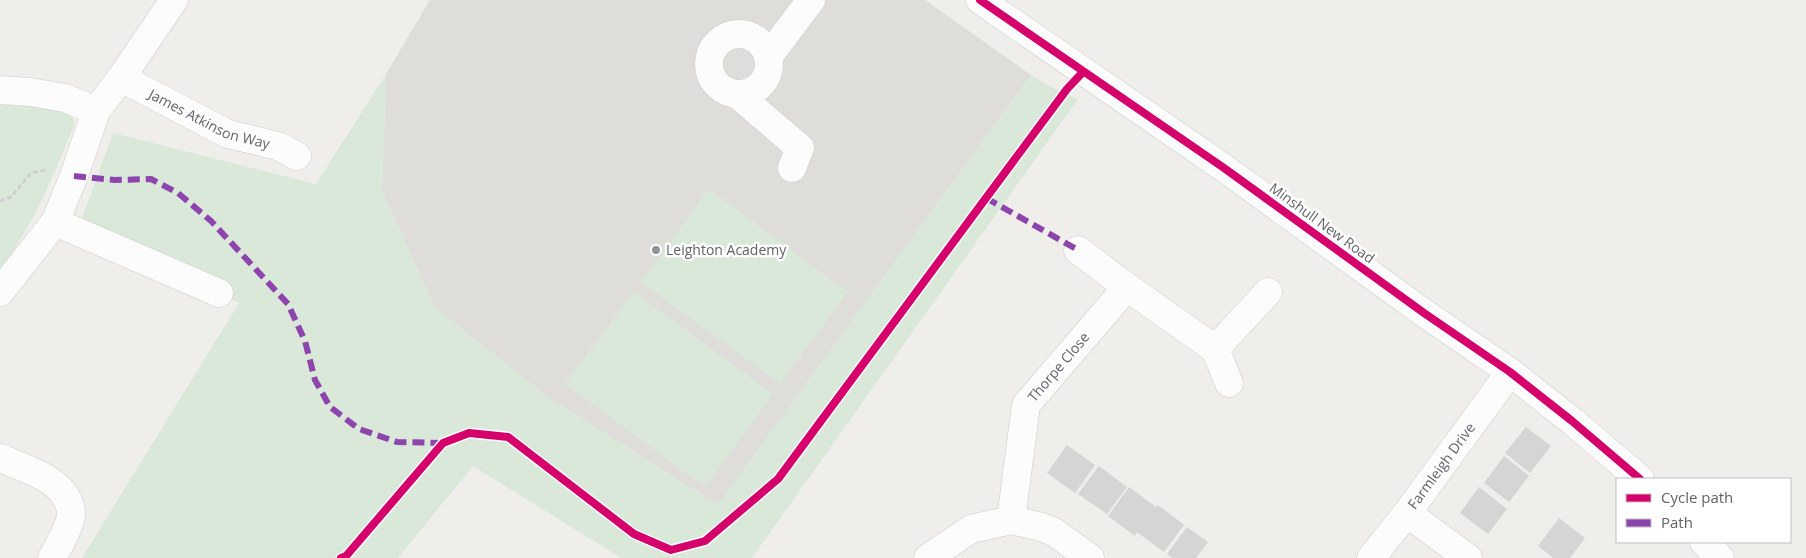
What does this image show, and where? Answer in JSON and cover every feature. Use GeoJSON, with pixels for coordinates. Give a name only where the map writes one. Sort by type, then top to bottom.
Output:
{"type":"FeatureCollection","features":[{"type":"Feature","properties":{"kind":"street"},"geometry":{"type":"LineString","coordinates":[[0,292],[55,222],[74,176],[96,111],[174,0]]}},
{"type":"Feature","properties":{"kind":"street"},"geometry":{"type":"LineString","coordinates":[[768,57],[811,0]]}},
{"type":"Feature","properties":{"kind":"street","name":"Minshull New Road"},"geometry":{"type":"LineString","coordinates":[[980,0],[1224,168],[1510,372],[1572,421],[1639,478]]}},
{"type":"Feature","properties":{"kind":"street"},"geometry":{"type":"LineString","coordinates":[[737,94],[746,93],[762,83],[767,75],[769,66],[764,48],[757,40],[738,34],[728,36],[719,41],[712,49],[709,59],[709,69],[712,78],[723,89],[737,94],[800,148],[792,168]]}},
{"type":"Feature","properties":{"kind":"street","name":"James Atkinson Way"},"geometry":{"type":"LineString","coordinates":[[121,78],[228,134],[278,146],[297,156]]}},
{"type":"Feature","properties":{"kind":"street"},"geometry":{"type":"LineString","coordinates":[[0,90],[30,92],[65,98],[96,111]]}},
{"type":"Feature","properties":{"kind":"street"},"geometry":{"type":"LineString","coordinates":[[55,222],[219,293]]}},
{"type":"Feature","properties":{"kind":"street"},"geometry":{"type":"LineString","coordinates":[[1078,250],[1215,349],[1229,383]]}},
{"type":"Feature","properties":{"kind":"street","name":"Thorpe Close"},"geometry":{"type":"LineString","coordinates":[[1011,520],[1026,405],[1127,287]]}},
{"type":"Feature","properties":{"kind":"street"},"geometry":{"type":"LineString","coordinates":[[1215,349],[1268,292]]}},
{"type":"Feature","properties":{"kind":"street","name":"Farmleigh Drive"},"geometry":{"type":"LineString","coordinates":[[1371,558],[1407,513],[1510,372]]}},
{"type":"Feature","properties":{"kind":"street"},"geometry":{"type":"LineString","coordinates":[[0,458],[49,480],[66,496],[71,516],[62,540],[52,558]]}},
{"type":"Feature","properties":{"kind":"street"},"geometry":{"type":"LineString","coordinates":[[1407,513],[1468,558]]}},
{"type":"Feature","properties":{"kind":"street"},"geometry":{"type":"LineString","coordinates":[[928,558],[971,529],[1011,520],[1042,526],[1054,532],[1090,558]]}},
{"type":"Feature","properties":{"kind":"street"},"geometry":{"type":"LineString","coordinates":[[1705,543],[1720,558]]}},
{"type":"Feature","properties":{"kind":"path"},"geometry":{"type":"LineString","coordinates":[[0,201],[11,197],[31,173],[46,170],[74,176]]}},
{"type":"Feature","properties":{"kind":"shaded area","name":"Leighton Academy"},"geometry":{"type":"Polygon","coordinates":[[[430,0],[925,0],[1031,75],[718,505],[546,396],[435,308],[382,191],[386,74],[430,0]]]}},
{"type":"Feature","properties":{"kind":"green space"},"geometry":{"type":"Polygon","coordinates":[[[386,74],[382,191],[435,308],[546,396],[718,505],[1031,75],[1049,86],[1078,99],[752,558],[621,558],[473,466],[398,558],[82,558],[239,303],[80,224],[113,133],[316,184],[386,74]]]}},
{"type":"Feature","properties":{"kind":"green space"},"geometry":{"type":"Polygon","coordinates":[[[0,100],[70,112],[75,124],[33,217],[0,269],[0,100]]]}},
{"type":"Feature","properties":{"kind":"green space"},"geometry":{"type":"Polygon","coordinates":[[[709,189],[848,292],[780,384],[641,282],[709,189]]]}},
{"type":"Feature","properties":{"kind":"green space"},"geometry":{"type":"Polygon","coordinates":[[[634,292],[773,394],[705,487],[565,384],[634,292]]]}},
{"type":"Feature","properties":{"kind":"building"},"geometry":{"type":"Polygon","coordinates":[[[1526,427],[1551,446],[1530,473],[1505,453],[1526,427]]]}},
{"type":"Feature","properties":{"kind":"building"},"geometry":{"type":"Polygon","coordinates":[[[1067,445],[1095,465],[1075,493],[1047,473],[1067,445]]]}},
{"type":"Feature","properties":{"kind":"building"},"geometry":{"type":"Polygon","coordinates":[[[1504,456],[1529,476],[1509,502],[1484,483],[1504,456]]]}},
{"type":"Feature","properties":{"kind":"building"},"geometry":{"type":"Polygon","coordinates":[[[1099,466],[1127,487],[1107,514],[1078,494],[1099,466]]]}},
{"type":"Feature","properties":{"kind":"building"},"geometry":{"type":"Polygon","coordinates":[[[1129,487],[1156,507],[1158,505],[1184,525],[1164,552],[1137,532],[1135,536],[1108,516],[1129,487]]]}},
{"type":"Feature","properties":{"kind":"building"},"geometry":{"type":"Polygon","coordinates":[[[1479,487],[1507,509],[1488,534],[1460,513],[1479,487]]]}},
{"type":"Feature","properties":{"kind":"building"},"geometry":{"type":"Polygon","coordinates":[[[1559,518],[1585,538],[1570,558],[1553,558],[1538,546],[1559,518]]]}},
{"type":"Feature","properties":{"kind":"building"},"geometry":{"type":"Polygon","coordinates":[[[1187,527],[1208,542],[1196,558],[1172,558],[1167,554],[1187,527]]]}},
{"type":"Feature","properties":{"kind":"marked path"},"geometry":{"type":"LineString","coordinates":[[74,176],[115,180],[151,179],[178,193],[211,221],[288,304],[305,341],[315,380],[330,407],[359,429],[397,442],[443,443]]}},
{"type":"Feature","properties":{"kind":"marked path"},"geometry":{"type":"LineString","coordinates":[[986,198],[1078,250]]}},
{"type":"Feature","properties":{"kind":"cycle path"},"geometry":{"type":"LineString","coordinates":[[980,0],[1224,168],[1424,313],[1510,372],[1572,421],[1639,478]]}},
{"type":"Feature","properties":{"kind":"cycle path"},"geometry":{"type":"LineString","coordinates":[[341,558],[346,556],[443,443],[469,433],[508,437],[634,534],[671,550],[705,541],[778,479],[1067,89],[1083,72]]}},
{"type":"Feature","properties":{"kind":"place","name":"Leighton Academy"},"geometry":{"type":"Point","coordinates":[656,250]}}]}
